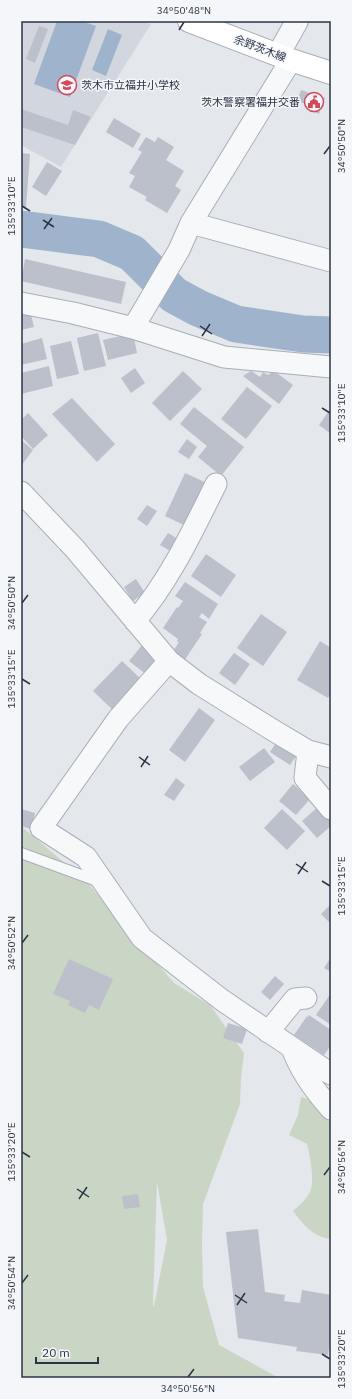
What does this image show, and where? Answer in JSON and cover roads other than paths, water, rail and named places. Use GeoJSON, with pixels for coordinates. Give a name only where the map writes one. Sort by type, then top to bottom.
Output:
{"type":"FeatureCollection","features":[{"type":"Feature","properties":{"kind":"main road","name":"余野茨木線"},"geometry":{"type":"LineString","coordinates":[[189,21],[331,73]]}},
{"type":"Feature","properties":{"kind":"street"},"geometry":{"type":"LineString","coordinates":[[134,328],[179,250],[191,223],[285,57],[297,21]]}},
{"type":"Feature","properties":{"kind":"street"},"geometry":{"type":"LineString","coordinates":[[191,223],[331,261]]}},
{"type":"Feature","properties":{"kind":"street"},"geometry":{"type":"LineString","coordinates":[[21,303],[73,313],[134,328],[224,357],[331,366]]}},
{"type":"Feature","properties":{"kind":"street"},"geometry":{"type":"LineString","coordinates":[[135,621],[163,585],[184,549],[216,484]]}},
{"type":"Feature","properties":{"kind":"street"},"geometry":{"type":"LineString","coordinates":[[21,492],[75,549],[169,661],[199,684],[308,751],[331,757]]}},
{"type":"Feature","properties":{"kind":"street"},"geometry":{"type":"LineString","coordinates":[[169,661],[118,719],[41,828],[86,857],[142,938],[222,1000],[331,1074]]}},
{"type":"Feature","properties":{"kind":"street"},"geometry":{"type":"LineString","coordinates":[[308,751],[305,778],[331,809]]}},
{"type":"Feature","properties":{"kind":"street"},"geometry":{"type":"LineString","coordinates":[[268,1032],[295,999],[306,998]]}},
{"type":"Feature","properties":{"kind":"street"},"geometry":{"type":"LineString","coordinates":[[292,1047],[296,1060],[304,1074],[331,1110]]}},
{"type":"Feature","properties":{"kind":"lane"},"geometry":{"type":"LineString","coordinates":[[21,853],[105,884]]}},
{"type":"Feature","properties":{"kind":"water"},"geometry":{"type":"Polygon","coordinates":[[[57,21],[81,21],[96,26],[70,97],[34,84],[57,21]]]}},
{"type":"Feature","properties":{"kind":"water"},"geometry":{"type":"Polygon","coordinates":[[[108,29],[122,35],[106,76],[92,70],[108,29]]]}},
{"type":"Feature","properties":{"kind":"waterway"},"geometry":{"type":"LineString","coordinates":[[21,229],[99,239],[132,253],[174,295],[198,308],[236,324],[303,334],[331,335]]}},
{"type":"Feature","properties":{"kind":"place","name":"茨木市立福井小学校"},"geometry":{"type":"Point","coordinates":[67,85]}},
{"type":"Feature","properties":{"kind":"place","name":"茨木警察署福井交番"},"geometry":{"type":"Point","coordinates":[314,102]}}]}
